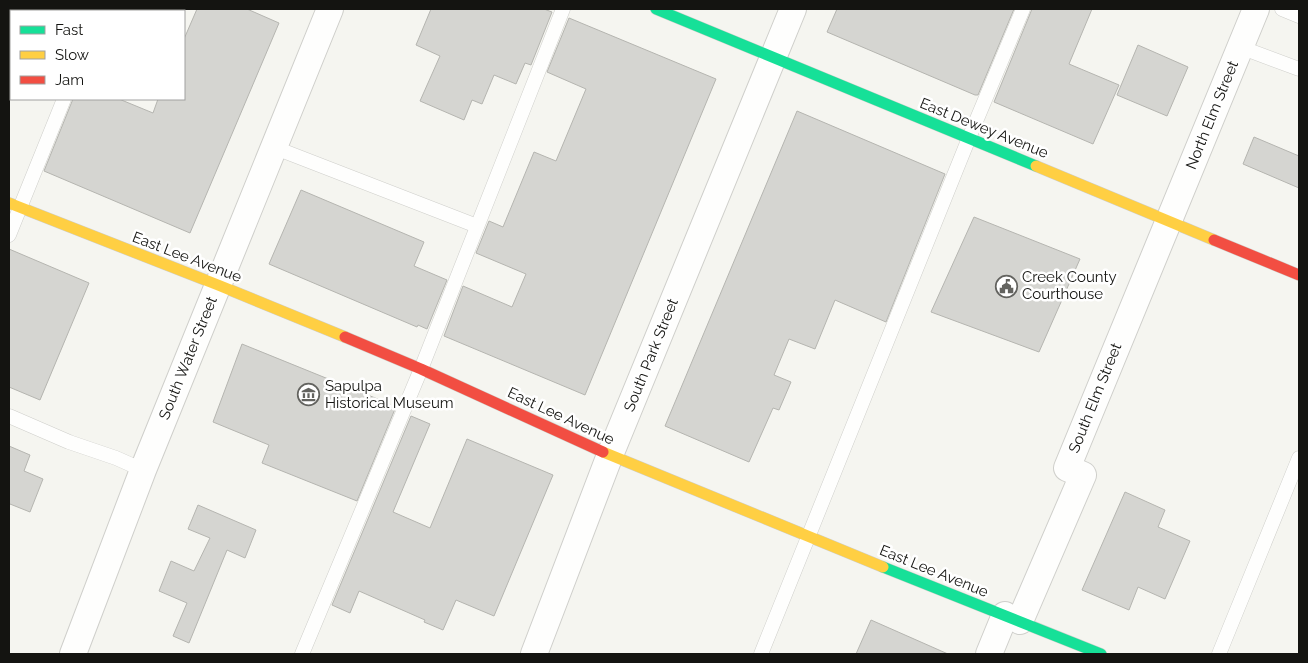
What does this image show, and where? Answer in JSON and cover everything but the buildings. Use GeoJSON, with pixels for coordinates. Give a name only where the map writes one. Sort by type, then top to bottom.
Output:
{"type":"FeatureCollection","features":[{"type":"Feature","properties":{"kind":"street","name":"South Water Street"},"geometry":{"type":"LineString","coordinates":[[74,654],[143,470],[330,9]]}},
{"type":"Feature","properties":{"kind":"street","name":"East Dewey Avenue"},"geometry":{"type":"LineString","coordinates":[[656,9],[1299,275]]}},
{"type":"Feature","properties":{"kind":"street","name":"South Park Street"},"geometry":{"type":"LineString","coordinates":[[534,654],[610,455],[792,9]]}},
{"type":"Feature","properties":{"kind":"street","name":"North Elm Street"},"geometry":{"type":"LineString","coordinates":[[1168,220],[1256,9]]}},
{"type":"Feature","properties":{"kind":"street","name":"East Lee Avenue"},"geometry":{"type":"LineString","coordinates":[[14,206],[218,285],[421,369],[610,455],[808,537],[1101,654]]}},
{"type":"Feature","properties":{"kind":"street","name":"South Elm Street"},"geometry":{"type":"LineString","coordinates":[[989,654],[1012,618],[1083,475],[1067,468],[1168,220]]}},
{"type":"Feature","properties":{"kind":"lane"},"geometry":{"type":"LineString","coordinates":[[302,654],[421,369],[563,9]]}},
{"type":"Feature","properties":{"kind":"lane"},"geometry":{"type":"LineString","coordinates":[[761,654],[1023,9]]}},
{"type":"Feature","properties":{"kind":"lane"},"geometry":{"type":"LineString","coordinates":[[1282,9],[1299,16]]}},
{"type":"Feature","properties":{"kind":"lane"},"geometry":{"type":"LineString","coordinates":[[1240,47],[1299,69]]}},
{"type":"Feature","properties":{"kind":"lane"},"geometry":{"type":"LineString","coordinates":[[9,235],[14,206],[64,100]]}},
{"type":"Feature","properties":{"kind":"lane"},"geometry":{"type":"LineString","coordinates":[[273,147],[477,226]]}},
{"type":"Feature","properties":{"kind":"lane"},"geometry":{"type":"LineString","coordinates":[[9,416],[69,442],[116,458],[143,470]]}},
{"type":"Feature","properties":{"kind":"lane"},"geometry":{"type":"LineString","coordinates":[[1219,654],[1296,477],[1299,458]]}},
{"type":"Feature","properties":{"kind":"traffic: fast"},"geometry":{"type":"LineString","coordinates":[[656,9],[1036,166]]}},
{"type":"Feature","properties":{"kind":"traffic: fast"},"geometry":{"type":"LineString","coordinates":[[883,567],[1101,654]]}},
{"type":"Feature","properties":{"kind":"traffic: slow"},"geometry":{"type":"LineString","coordinates":[[1036,166],[1214,240]]}},
{"type":"Feature","properties":{"kind":"traffic: slow"},"geometry":{"type":"LineString","coordinates":[[9,203],[345,337]]}},
{"type":"Feature","properties":{"kind":"traffic: slow"},"geometry":{"type":"LineString","coordinates":[[603,452],[883,567]]}},
{"type":"Feature","properties":{"kind":"traffic: jam"},"geometry":{"type":"LineString","coordinates":[[1214,240],[1299,275]]}},
{"type":"Feature","properties":{"kind":"traffic: jam"},"geometry":{"type":"LineString","coordinates":[[345,337],[421,369],[603,452]]}},
{"type":"Feature","properties":{"kind":"place","name":"Creek County Courthouse"},"geometry":{"type":"Point","coordinates":[1006,286]}},
{"type":"Feature","properties":{"kind":"place","name":"Sapulpa Historical Museum"},"geometry":{"type":"Point","coordinates":[309,395]}}]}
